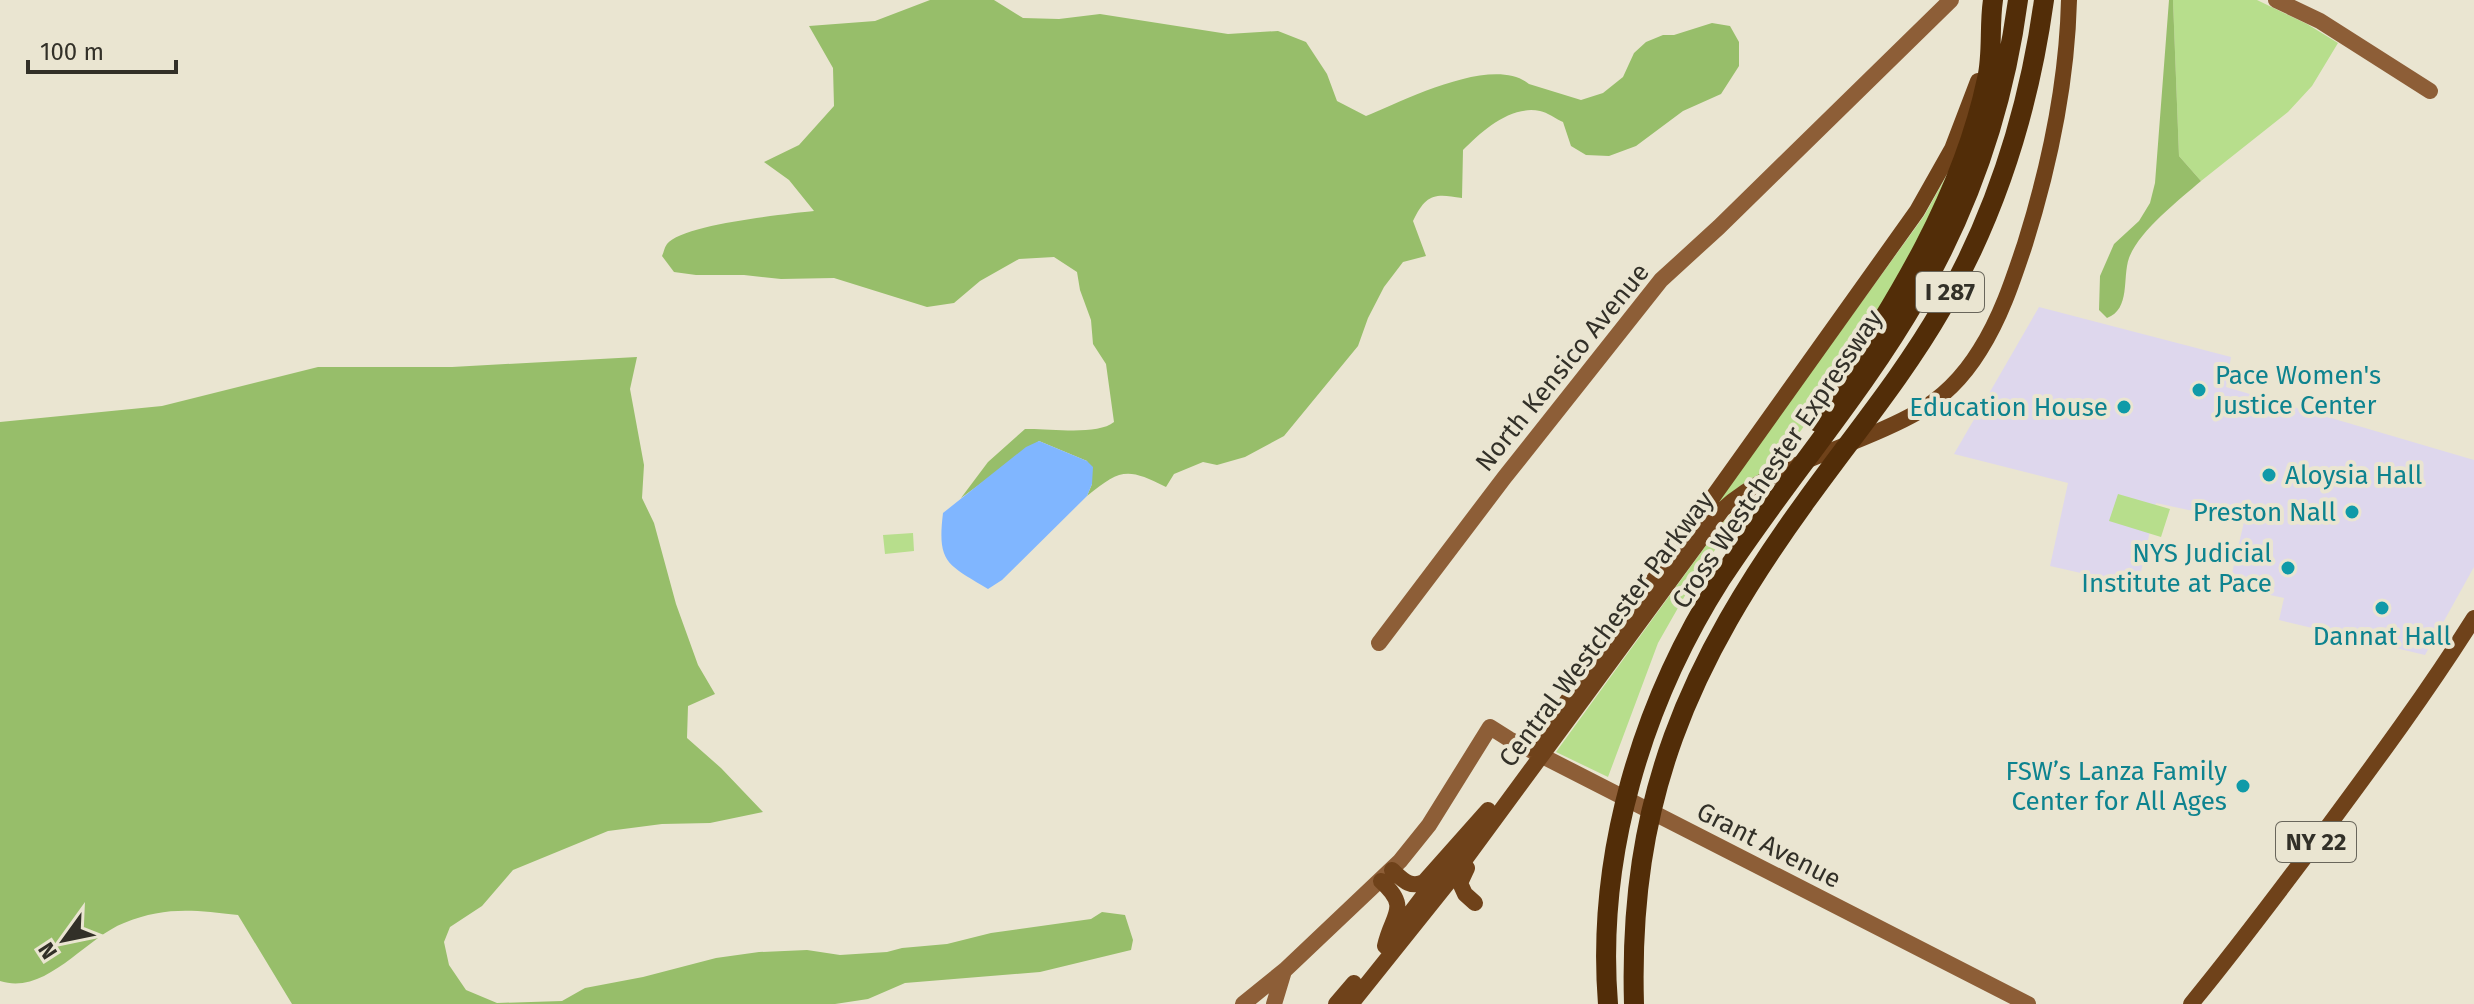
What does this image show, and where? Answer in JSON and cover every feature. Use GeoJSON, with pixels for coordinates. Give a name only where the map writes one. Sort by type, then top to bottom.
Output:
{"type":"FeatureCollection","features":[{"type":"Feature","properties":{"kind":"highway","name":"Cross Westchester Expressway"},"geometry":{"type":"LineString","coordinates":[[1604,998],[1614,861],[1624,805],[1663,688],[1687,638],[1723,576],[1886,347],[1918,297],[1946,244],[1966,201],[1990,135],[2007,66],[2018,0]]}},
{"type":"Feature","properties":{"kind":"highway","name":"Cross Westchester Expressway"},"geometry":{"type":"LineString","coordinates":[[1634,1004],[1638,882],[1650,813],[1668,747],[1694,682],[1722,627],[1750,583],[1907,362],[1959,277],[1989,211],[2014,142],[2032,71],[2044,0]]}},
{"type":"Feature","properties":{"kind":"highway"},"geometry":{"type":"LineString","coordinates":[[1755,531],[1804,443],[1903,287],[1942,213],[1966,153],[1988,76],[1992,6]]}},
{"type":"Feature","properties":{"kind":"highway"},"geometry":{"type":"LineString","coordinates":[[1634,935],[1643,1004]]}},
{"type":"Feature","properties":{"kind":"main road","name":"Central Westchester Parkway"},"geometry":{"type":"LineString","coordinates":[[1351,1004],[1385,954],[1710,525],[1734,498],[1930,405],[1958,380],[1980,350],[2010,287],[2039,199],[2064,76],[2069,0]]}},
{"type":"Feature","properties":{"kind":"main road","name":"Central Westchester Parkway"},"geometry":{"type":"LineString","coordinates":[[1336,1004],[1417,923],[1922,203],[1952,149],[1968,109],[1977,83],[1992,6]]}},
{"type":"Feature","properties":{"kind":"main road","name":"NY 22"},"geometry":{"type":"LineString","coordinates":[[2191,1004],[2373,766],[2437,677],[2474,618]]}},
{"type":"Feature","properties":{"kind":"main road"},"geometry":{"type":"LineString","coordinates":[[1386,875],[1415,885],[1424,882],[1494,811]]}},
{"type":"Feature","properties":{"kind":"main road"},"geometry":{"type":"LineString","coordinates":[[1417,923],[1431,915],[1448,897],[1475,903],[1463,891],[1460,880],[1494,811]]}},
{"type":"Feature","properties":{"kind":"main road"},"geometry":{"type":"LineString","coordinates":[[1367,1004],[1383,977],[1388,931],[1396,918],[1398,901],[1386,875]]}},
{"type":"Feature","properties":{"kind":"street"},"geometry":{"type":"LineString","coordinates":[[2276,0],[2320,21],[2430,91]]}},
{"type":"Feature","properties":{"kind":"street","name":"North Kensico Avenue"},"geometry":{"type":"LineString","coordinates":[[1379,643],[1653,289],[1947,4]]}},
{"type":"Feature","properties":{"kind":"street","name":"Grant Avenue"},"geometry":{"type":"LineString","coordinates":[[1386,875],[1429,825],[1490,727],[1688,832],[2028,1004]]}},
{"type":"Feature","properties":{"kind":"street"},"geometry":{"type":"LineString","coordinates":[[1243,1004],[1285,970],[1386,875]]}},
{"type":"Feature","properties":{"kind":"street"},"geometry":{"type":"LineString","coordinates":[[1274,1004],[1285,970]]}},
{"type":"Feature","properties":{"kind":"shaded area"},"geometry":{"type":"Polygon","coordinates":[[[2039,307],[2231,357],[2226,387],[2474,460],[2474,567],[2425,655],[2279,620],[2284,598],[2229,586],[2244,522],[2156,503],[2138,586],[2050,566],[2068,483],[1954,454],[2039,307]]]}},
{"type":"Feature","properties":{"kind":"green space"},"geometry":{"type":"Polygon","coordinates":[[[930,0],[994,0],[1023,18],[1059,19],[1100,14],[1228,34],[1278,31],[1306,42],[1327,74],[1337,101],[1366,116],[1448,83],[1494,74],[1513,76],[1581,100],[1603,93],[1623,77],[1634,53],[1646,42],[1712,23],[1730,26],[1739,42],[1739,66],[1721,94],[1683,111],[1636,146],[1609,156],[1586,155],[1571,146],[1563,122],[1540,111],[1518,112],[1488,128],[1463,150],[1462,198],[1432,198],[1422,205],[1413,221],[1426,256],[1403,262],[1384,287],[1358,346],[1284,436],[1245,457],[1217,465],[1203,462],[1174,474],[1166,487],[1142,476],[1124,474],[1108,480],[1087,496],[1092,484],[1087,461],[1039,441],[961,498],[988,462],[1025,429],[1084,430],[1114,422],[1106,364],[1093,344],[1091,320],[1077,272],[1054,257],[1019,259],[980,281],[954,303],[927,307],[834,278],[781,279],[674,272],[662,256],[667,244],[692,231],[736,221],[814,211],[789,180],[764,162],[799,145],[834,106],[833,68],[809,26],[875,21],[930,0]]]}},
{"type":"Feature","properties":{"kind":"green space"},"geometry":{"type":"Polygon","coordinates":[[[2169,0],[2173,0],[2179,156],[2201,181],[2141,237],[2129,258],[2120,308],[2107,318],[2099,310],[2100,276],[2114,244],[2139,221],[2150,203],[2155,183],[2169,0]]]}},
{"type":"Feature","properties":{"kind":"green space"},"geometry":{"type":"Polygon","coordinates":[[[2173,0],[2257,0],[2338,43],[2312,86],[2288,112],[2201,181],[2179,156],[2173,0]]]}},
{"type":"Feature","properties":{"kind":"green space"},"geometry":{"type":"Polygon","coordinates":[[[1957,157],[1926,233],[1832,387],[1774,468],[1748,480],[1713,507],[1924,216],[1957,157]]]}},
{"type":"Feature","properties":{"kind":"green space"},"geometry":{"type":"Polygon","coordinates":[[[637,357],[630,389],[644,465],[642,498],[654,523],[676,604],[698,665],[715,694],[688,706],[687,738],[763,812],[710,823],[662,824],[608,831],[513,870],[482,906],[450,927],[444,942],[449,965],[466,990],[497,1003],[562,1001],[585,988],[716,958],[807,950],[840,955],[887,952],[1091,919],[1102,912],[1125,915],[1133,940],[1131,950],[1040,972],[905,983],[868,999],[835,1004],[292,1004],[238,915],[180,911],[153,914],[109,930],[65,963],[33,980],[17,983],[0,981],[0,422],[162,406],[318,367],[452,367],[637,357]]]}},
{"type":"Feature","properties":{"kind":"green space"},"geometry":{"type":"Polygon","coordinates":[[[2118,494],[2170,509],[2161,537],[2109,521],[2118,494]]]}},
{"type":"Feature","properties":{"kind":"green space"},"geometry":{"type":"Polygon","coordinates":[[[1752,498],[1695,578],[1658,643],[1608,777],[1556,752],[1723,522],[1752,498]]]}},
{"type":"Feature","properties":{"kind":"green space"},"geometry":{"type":"Polygon","coordinates":[[[913,533],[914,551],[885,554],[883,535],[913,533]]]}},
{"type":"Feature","properties":{"kind":"water"},"geometry":{"type":"Polygon","coordinates":[[[1039,441],[1087,461],[1093,467],[1092,484],[1087,496],[1002,580],[988,589],[963,574],[948,560],[942,542],[943,513],[1026,447],[1039,441]]]}},
{"type":"Feature","properties":{"kind":"place","name":"Pace Women's Justice Center"},"geometry":{"type":"Point","coordinates":[2199,390]}},
{"type":"Feature","properties":{"kind":"place","name":"Education House"},"geometry":{"type":"Point","coordinates":[2124,407]}},
{"type":"Feature","properties":{"kind":"place","name":"Aloysia Hall"},"geometry":{"type":"Point","coordinates":[2269,475]}},
{"type":"Feature","properties":{"kind":"place","name":"Preston Nall"},"geometry":{"type":"Point","coordinates":[2352,512]}},
{"type":"Feature","properties":{"kind":"place","name":"NYS Judicial Institute at Pace"},"geometry":{"type":"Point","coordinates":[2288,568]}},
{"type":"Feature","properties":{"kind":"place","name":"Dannat Hall"},"geometry":{"type":"Point","coordinates":[2382,608]}},
{"type":"Feature","properties":{"kind":"place","name":"FSW’s Lanza Family Center for All Ages"},"geometry":{"type":"Point","coordinates":[2243,786]}}]}
